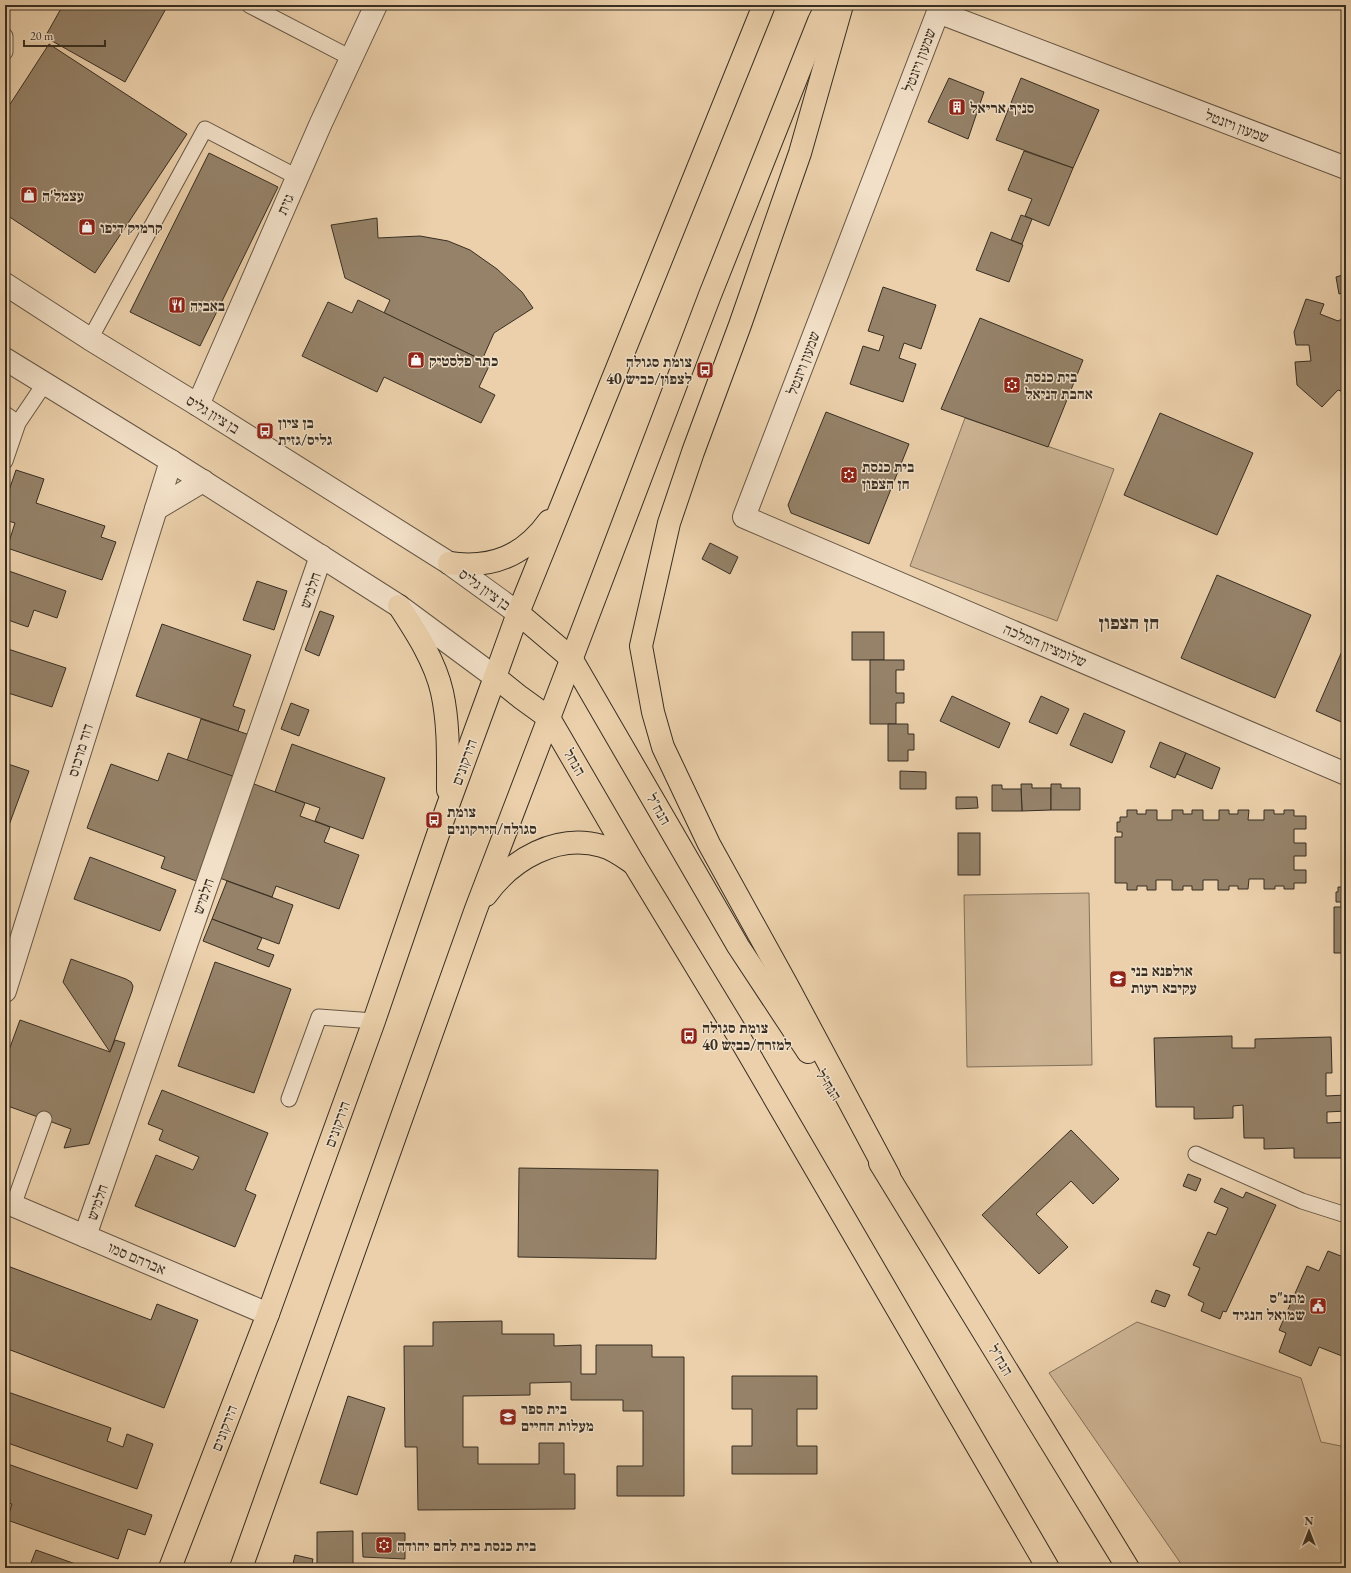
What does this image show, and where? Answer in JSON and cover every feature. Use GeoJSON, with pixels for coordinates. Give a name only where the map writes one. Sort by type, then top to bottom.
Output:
{"type":"FeatureCollection","features":[{"type":"Feature","properties":{"kind":"main road"},"geometry":{"type":"LineString","coordinates":[[450,563],[463,565],[481,564],[501,560],[517,552],[533,540],[562,502],[764,5]]}},
{"type":"Feature","properties":{"kind":"main road"},"geometry":{"type":"LineString","coordinates":[[240,1568],[476,909],[710,295],[816,29],[827,5]]}},
{"type":"Feature","properties":{"kind":"main road"},"geometry":{"type":"LineString","coordinates":[[842,5],[800,153],[669,523],[642,646],[653,712],[663,748],[709,844],[787,985],[889,1176]]}},
{"type":"Feature","properties":{"kind":"main road","name":"הירקונים"},"geometry":{"type":"LineString","coordinates":[[170,1568],[268,1314],[374,1021],[447,808],[496,677],[518,613],[562,502]]}},
{"type":"Feature","properties":{"kind":"main road"},"geometry":{"type":"LineString","coordinates":[[399,606],[417,634],[429,658],[442,691],[448,752],[447,808]]}},
{"type":"Feature","properties":{"kind":"main road","name":"הנח\"ל"},"geometry":{"type":"LineString","coordinates":[[518,613],[571,658],[738,946],[889,1176],[1128,1568]]}},
{"type":"Feature","properties":{"kind":"main road","name":"הנחל"},"geometry":{"type":"LineString","coordinates":[[496,677],[520,698],[549,718],[634,864]]}},
{"type":"Feature","properties":{"kind":"main road"},"geometry":{"type":"LineString","coordinates":[[476,909],[491,888],[509,870],[531,855],[554,845],[579,842],[602,846],[618,853],[634,864],[739,1037],[1048,1568]]}},
{"type":"Feature","properties":{"kind":"street","name":"גזית"},"geometry":{"type":"LineString","coordinates":[[198,405],[321,123],[376,5]]}},
{"type":"Feature","properties":{"kind":"street","name":"שמעון ויזנטל"},"geometry":{"type":"LineString","coordinates":[[744,517],[938,12],[1346,168]]}},
{"type":"Feature","properties":{"kind":"street","name":"בן ציון גליס"},"geometry":{"type":"LineString","coordinates":[[5,284],[90,339],[450,563],[518,613]]}},
{"type":"Feature","properties":{"kind":"street"},"geometry":{"type":"LineString","coordinates":[[5,359],[322,556],[399,606],[496,677]]}},
{"type":"Feature","properties":{"kind":"street","name":"דוד מרכוס"},"geometry":{"type":"LineString","coordinates":[[5,991],[170,461]]}},
{"type":"Feature","properties":{"kind":"street"},"geometry":{"type":"LineString","coordinates":[[156,509],[203,481]]}},
{"type":"Feature","properties":{"kind":"street","name":"שלומציון המלכה"},"geometry":{"type":"LineString","coordinates":[[744,517],[1346,774]]}},
{"type":"Feature","properties":{"kind":"street","name":"חלמיש"},"geometry":{"type":"LineString","coordinates":[[85,1236],[322,556]]}},
{"type":"Feature","properties":{"kind":"street","name":"אברהם סמו"},"geometry":{"type":"LineString","coordinates":[[9,1204],[268,1314]]}},
{"type":"Feature","properties":{"kind":"lane"},"geometry":{"type":"LineString","coordinates":[[249,5],[351,58]]}},
{"type":"Feature","properties":{"kind":"lane"},"geometry":{"type":"LineString","coordinates":[[5,36],[5,52]]}},
{"type":"Feature","properties":{"kind":"lane"},"geometry":{"type":"LineString","coordinates":[[90,339],[205,129],[297,177]]}},
{"type":"Feature","properties":{"kind":"lane"},"geometry":{"type":"LineString","coordinates":[[5,462],[18,423],[45,383]]}},
{"type":"Feature","properties":{"kind":"lane"},"geometry":{"type":"LineString","coordinates":[[5,414],[18,423]]}},
{"type":"Feature","properties":{"kind":"lane"},"geometry":{"type":"LineString","coordinates":[[288,1099],[319,1017],[374,1021]]}},
{"type":"Feature","properties":{"kind":"lane"},"geometry":{"type":"LineString","coordinates":[[9,1204],[44,1119]]}},
{"type":"Feature","properties":{"kind":"lane"},"geometry":{"type":"LineString","coordinates":[[1196,1154],[1302,1201],[1346,1215]]}},
{"type":"Feature","properties":{"kind":"shaded area"},"geometry":{"type":"Polygon","coordinates":[[[965,418],[1114,469],[1057,621],[910,566],[965,418]]]}},
{"type":"Feature","properties":{"kind":"shaded area"},"geometry":{"type":"Polygon","coordinates":[[[1089,893],[1092,1065],[967,1067],[964,895],[1089,893]]]}},
{"type":"Feature","properties":{"kind":"shaded area"},"geometry":{"type":"Polygon","coordinates":[[[1137,1322],[1301,1378],[1321,1442],[1346,1447],[1346,1568],[1184,1568],[1049,1373],[1137,1322]]]}},
{"type":"Feature","properties":{"kind":"building"},"geometry":{"type":"Polygon","coordinates":[[[63,5],[168,5],[125,82],[45,37],[63,5]]]}},
{"type":"Feature","properties":{"kind":"building"},"geometry":{"type":"Polygon","coordinates":[[[49,44],[187,134],[95,273],[5,214],[5,112],[49,44]]]}},
{"type":"Feature","properties":{"kind":"building","name":"סניף אריאל"},"geometry":{"type":"Polygon","coordinates":[[[949,78],[984,92],[968,139],[928,122],[949,78]]]}},
{"type":"Feature","properties":{"kind":"building"},"geometry":{"type":"Polygon","coordinates":[[[1021,78],[1099,110],[1073,168],[996,140],[1021,78]]]}},
{"type":"Feature","properties":{"kind":"building"},"geometry":{"type":"Polygon","coordinates":[[[1024,151],[1073,168],[1049,226],[1025,216],[1032,199],[1008,190],[1024,151]]]}},
{"type":"Feature","properties":{"kind":"building"},"geometry":{"type":"Polygon","coordinates":[[[209,153],[278,187],[200,346],[130,312],[209,153]]]}},
{"type":"Feature","properties":{"kind":"building"},"geometry":{"type":"Polygon","coordinates":[[[1021,215],[1032,219],[1022,244],[1011,240],[1021,215]]]}},
{"type":"Feature","properties":{"kind":"building"},"geometry":{"type":"Polygon","coordinates":[[[377,218],[378,238],[420,236],[448,241],[470,250],[497,269],[522,292],[533,308],[494,333],[482,360],[384,313],[390,300],[345,278],[331,225],[377,218]]]}},
{"type":"Feature","properties":{"kind":"building"},"geometry":{"type":"Polygon","coordinates":[[[991,232],[1023,245],[1009,282],[976,270],[991,232]]]}},
{"type":"Feature","properties":{"kind":"building"},"geometry":{"type":"Polygon","coordinates":[[[1346,274],[1346,292],[1339,294],[1336,277],[1346,274]]]}},
{"type":"Feature","properties":{"kind":"building"},"geometry":{"type":"Polygon","coordinates":[[[883,287],[936,305],[921,349],[904,343],[899,358],[916,364],[903,402],[850,384],[863,346],[879,351],[884,336],[868,331],[883,287]]]}},
{"type":"Feature","properties":{"kind":"building"},"geometry":{"type":"Polygon","coordinates":[[[1306,299],[1324,304],[1320,314],[1338,321],[1346,317],[1346,393],[1338,390],[1322,407],[1297,385],[1295,362],[1311,361],[1309,345],[1296,345],[1294,332],[1306,299]]]}},
{"type":"Feature","properties":{"kind":"building"},"geometry":{"type":"Polygon","coordinates":[[[358,300],[490,364],[479,387],[495,395],[481,423],[384,377],[377,392],[302,356],[328,302],[352,313],[358,300]]]}},
{"type":"Feature","properties":{"kind":"building","name":"בית כנסת אהבת דניאל"},"geometry":{"type":"Polygon","coordinates":[[[980,318],[1083,360],[1048,447],[941,409],[980,318]]]}},
{"type":"Feature","properties":{"kind":"building","name":"בית כנסת חן הצפון"},"geometry":{"type":"Polygon","coordinates":[[[826,412],[909,444],[869,544],[791,513],[788,505],[826,412]]]}},
{"type":"Feature","properties":{"kind":"building"},"geometry":{"type":"Polygon","coordinates":[[[1160,413],[1253,453],[1217,535],[1124,495],[1160,413]]]}},
{"type":"Feature","properties":{"kind":"building"},"geometry":{"type":"Polygon","coordinates":[[[16,470],[44,479],[36,503],[105,526],[101,537],[116,542],[102,580],[7,548],[15,523],[5,520],[5,502],[16,470]]]}},
{"type":"Feature","properties":{"kind":"building"},"geometry":{"type":"Polygon","coordinates":[[[710,543],[738,557],[730,574],[702,559],[710,543]]]}},
{"type":"Feature","properties":{"kind":"building"},"geometry":{"type":"Polygon","coordinates":[[[6,570],[66,591],[57,618],[34,610],[28,627],[5,619],[6,570]]]}},
{"type":"Feature","properties":{"kind":"building"},"geometry":{"type":"Polygon","coordinates":[[[1217,575],[1311,615],[1275,698],[1181,658],[1217,575]]]}},
{"type":"Feature","properties":{"kind":"building"},"geometry":{"type":"Polygon","coordinates":[[[257,581],[287,591],[274,630],[243,620],[257,581]]]}},
{"type":"Feature","properties":{"kind":"building"},"geometry":{"type":"Polygon","coordinates":[[[320,611],[334,616],[319,656],[305,650],[320,611]]]}},
{"type":"Feature","properties":{"kind":"building"},"geometry":{"type":"Polygon","coordinates":[[[162,624],[251,655],[233,706],[245,710],[238,731],[136,696],[162,624]]]}},
{"type":"Feature","properties":{"kind":"building"},"geometry":{"type":"Polygon","coordinates":[[[852,632],[884,632],[884,660],[852,660],[852,632]]]}},
{"type":"Feature","properties":{"kind":"building"},"geometry":{"type":"Polygon","coordinates":[[[1346,642],[1346,724],[1316,711],[1346,642]]]}},
{"type":"Feature","properties":{"kind":"building"},"geometry":{"type":"Polygon","coordinates":[[[5,648],[66,668],[52,707],[5,692],[5,648]]]}},
{"type":"Feature","properties":{"kind":"building"},"geometry":{"type":"Polygon","coordinates":[[[870,660],[904,660],[904,670],[896,670],[896,693],[904,693],[904,703],[896,703],[896,724],[870,724],[870,660]]]}},
{"type":"Feature","properties":{"kind":"building"},"geometry":{"type":"Polygon","coordinates":[[[952,696],[1010,723],[999,748],[940,721],[952,696]]]}},
{"type":"Feature","properties":{"kind":"building"},"geometry":{"type":"Polygon","coordinates":[[[1041,696],[1069,709],[1057,734],[1029,722],[1041,696]]]}},
{"type":"Feature","properties":{"kind":"building"},"geometry":{"type":"Polygon","coordinates":[[[291,703],[309,710],[299,736],[281,729],[291,703]]]}},
{"type":"Feature","properties":{"kind":"building"},"geometry":{"type":"Polygon","coordinates":[[[1084,713],[1125,731],[1112,763],[1070,745],[1084,713]]]}},
{"type":"Feature","properties":{"kind":"building"},"geometry":{"type":"Polygon","coordinates":[[[201,719],[253,736],[238,778],[187,761],[201,719]]]}},
{"type":"Feature","properties":{"kind":"building"},"geometry":{"type":"Polygon","coordinates":[[[888,724],[908,724],[908,734],[914,734],[914,750],[908,750],[908,761],[888,761],[888,724]]]}},
{"type":"Feature","properties":{"kind":"building"},"geometry":{"type":"Polygon","coordinates":[[[1160,742],[1186,753],[1175,778],[1150,767],[1160,742]]]}},
{"type":"Feature","properties":{"kind":"building"},"geometry":{"type":"Polygon","coordinates":[[[292,744],[385,778],[363,839],[315,821],[320,808],[275,792],[292,744]]]}},
{"type":"Feature","properties":{"kind":"building"},"geometry":{"type":"Polygon","coordinates":[[[168,753],[238,778],[199,882],[161,868],[165,857],[87,828],[111,764],[158,781],[168,753]]]}},
{"type":"Feature","properties":{"kind":"building"},"geometry":{"type":"Polygon","coordinates":[[[1186,753],[1220,768],[1212,789],[1177,774],[1186,753]]]}},
{"type":"Feature","properties":{"kind":"building"},"geometry":{"type":"Polygon","coordinates":[[[5,763],[29,771],[5,836],[5,763]]]}},
{"type":"Feature","properties":{"kind":"building"},"geometry":{"type":"Polygon","coordinates":[[[900,771],[926,772],[926,789],[900,789],[900,771]]]}},
{"type":"Feature","properties":{"kind":"building"},"geometry":{"type":"Polygon","coordinates":[[[238,778],[305,803],[300,816],[330,827],[324,842],[359,855],[339,909],[276,886],[272,897],[203,872],[238,778]]]}},
{"type":"Feature","properties":{"kind":"building"},"geometry":{"type":"Polygon","coordinates":[[[1021,784],[1032,784],[1032,788],[1051,788],[1051,810],[1022,811],[1021,784]]]}},
{"type":"Feature","properties":{"kind":"building"},"geometry":{"type":"Polygon","coordinates":[[[1051,784],[1061,784],[1061,788],[1080,788],[1080,810],[1051,810],[1051,784]]]}},
{"type":"Feature","properties":{"kind":"building"},"geometry":{"type":"Polygon","coordinates":[[[992,785],[1002,785],[1002,789],[1021,789],[1022,811],[992,811],[992,785]]]}},
{"type":"Feature","properties":{"kind":"building"},"geometry":{"type":"Polygon","coordinates":[[[956,797],[977,797],[978,808],[956,809],[956,797]]]}},
{"type":"Feature","properties":{"kind":"building"},"geometry":{"type":"Polygon","coordinates":[[[1127,810],[1137,810],[1137,814],[1146,814],[1146,810],[1157,810],[1157,820],[1172,820],[1172,810],[1183,810],[1183,814],[1192,814],[1192,810],[1203,810],[1203,820],[1219,820],[1219,810],[1229,810],[1229,814],[1238,814],[1238,810],[1249,810],[1248,820],[1264,820],[1264,810],[1274,810],[1274,814],[1284,814],[1284,810],[1294,810],[1294,816],[1306,816],[1306,829],[1294,829],[1294,843],[1306,843],[1306,856],[1294,856],[1294,870],[1306,870],[1306,883],[1294,883],[1294,889],[1284,889],[1284,886],[1275,886],[1275,889],[1264,889],[1264,879],[1249,879],[1248,889],[1238,889],[1238,886],[1229,886],[1229,890],[1218,890],[1218,880],[1203,880],[1203,890],[1192,890],[1192,886],[1183,886],[1183,890],[1172,890],[1172,880],[1156,880],[1156,890],[1147,890],[1147,886],[1137,886],[1137,890],[1127,890],[1127,883],[1115,883],[1115,837],[1122,837],[1122,832],[1117,832],[1117,822],[1120,822],[1120,817],[1127,817],[1127,810]]]}},
{"type":"Feature","properties":{"kind":"building"},"geometry":{"type":"Polygon","coordinates":[[[958,833],[980,833],[980,875],[958,875],[958,833]]]}},
{"type":"Feature","properties":{"kind":"building"},"geometry":{"type":"Polygon","coordinates":[[[90,857],[176,890],[160,931],[74,899],[90,857]]]}},
{"type":"Feature","properties":{"kind":"building"},"geometry":{"type":"Polygon","coordinates":[[[227,881],[293,905],[279,944],[212,919],[227,881]]]}},
{"type":"Feature","properties":{"kind":"building"},"geometry":{"type":"Polygon","coordinates":[[[1345,881],[1346,959],[1345,953],[1334,953],[1334,907],[1341,907],[1341,902],[1336,902],[1336,892],[1338,892],[1338,887],[1345,887],[1345,881]]]}},
{"type":"Feature","properties":{"kind":"building"},"geometry":{"type":"Polygon","coordinates":[[[212,919],[262,938],[257,949],[274,955],[269,967],[203,941],[212,919]]]}},
{"type":"Feature","properties":{"kind":"building"},"geometry":{"type":"Polygon","coordinates":[[[71,959],[126,979],[131,982],[133,986],[110,1052],[63,982],[71,959]]]}},
{"type":"Feature","properties":{"kind":"building"},"geometry":{"type":"Polygon","coordinates":[[[215,962],[291,989],[254,1093],[178,1066],[215,962]]]}},
{"type":"Feature","properties":{"kind":"building"},"geometry":{"type":"Polygon","coordinates":[[[20,1020],[110,1052],[115,1040],[125,1043],[89,1144],[64,1148],[71,1129],[5,1105],[5,1061],[20,1020]]]}},
{"type":"Feature","properties":{"kind":"building"},"geometry":{"type":"Polygon","coordinates":[[[1232,1036],[1232,1048],[1255,1048],[1255,1039],[1331,1037],[1332,1073],[1326,1073],[1326,1096],[1346,1095],[1346,1111],[1327,1112],[1327,1123],[1346,1122],[1346,1158],[1294,1158],[1294,1148],[1264,1149],[1264,1138],[1244,1138],[1243,1105],[1233,1106],[1233,1118],[1194,1119],[1194,1107],[1156,1107],[1154,1038],[1232,1036]]]}},
{"type":"Feature","properties":{"kind":"building"},"geometry":{"type":"Polygon","coordinates":[[[162,1090],[268,1133],[245,1190],[256,1195],[235,1247],[135,1206],[156,1155],[193,1170],[199,1157],[159,1140],[163,1130],[148,1124],[162,1090]]]}},
{"type":"Feature","properties":{"kind":"building"},"geometry":{"type":"Polygon","coordinates":[[[1071,1130],[1119,1179],[1093,1204],[1071,1181],[1036,1214],[1068,1247],[1039,1274],[982,1215],[1071,1130]]]}},
{"type":"Feature","properties":{"kind":"building"},"geometry":{"type":"Polygon","coordinates":[[[519,1168],[658,1170],[656,1259],[518,1257],[519,1168]]]}},
{"type":"Feature","properties":{"kind":"building"},"geometry":{"type":"Polygon","coordinates":[[[1188,1174],[1201,1179],[1196,1191],[1183,1186],[1188,1174]]]}},
{"type":"Feature","properties":{"kind":"building"},"geometry":{"type":"Polygon","coordinates":[[[1221,1188],[1243,1198],[1246,1192],[1276,1205],[1226,1312],[1223,1311],[1220,1319],[1201,1311],[1204,1303],[1188,1295],[1200,1268],[1193,1265],[1208,1232],[1216,1235],[1228,1208],[1214,1202],[1221,1188]]]}},
{"type":"Feature","properties":{"kind":"building","name":"מתנ\"ס שמואל הנגיד"},"geometry":{"type":"Polygon","coordinates":[[[1328,1251],[1346,1258],[1346,1354],[1342,1356],[1319,1347],[1311,1366],[1279,1352],[1286,1333],[1279,1330],[1307,1266],[1319,1271],[1328,1251]]]}},
{"type":"Feature","properties":{"kind":"building"},"geometry":{"type":"Polygon","coordinates":[[[5,1265],[151,1320],[157,1304],[198,1320],[164,1408],[5,1348],[5,1265]]]}},
{"type":"Feature","properties":{"kind":"building"},"geometry":{"type":"Polygon","coordinates":[[[1156,1290],[1170,1295],[1165,1307],[1151,1302],[1156,1290]]]}},
{"type":"Feature","properties":{"kind":"building"},"geometry":{"type":"Polygon","coordinates":[[[502,1321],[502,1334],[554,1334],[554,1346],[581,1345],[581,1374],[596,1374],[596,1345],[652,1345],[652,1357],[684,1357],[684,1496],[617,1496],[617,1466],[643,1466],[643,1411],[623,1411],[623,1400],[571,1400],[571,1382],[530,1383],[530,1395],[463,1396],[463,1447],[478,1447],[478,1464],[539,1464],[539,1443],[564,1443],[564,1474],[575,1474],[575,1509],[418,1510],[417,1447],[405,1447],[404,1346],[433,1346],[433,1322],[502,1321]]]}},
{"type":"Feature","properties":{"kind":"building"},"geometry":{"type":"Polygon","coordinates":[[[732,1376],[817,1376],[817,1409],[797,1409],[797,1446],[817,1446],[817,1474],[732,1474],[732,1446],[752,1446],[752,1409],[732,1409],[732,1376]]]}},
{"type":"Feature","properties":{"kind":"building"},"geometry":{"type":"Polygon","coordinates":[[[5,1391],[111,1428],[107,1441],[123,1447],[127,1434],[153,1444],[137,1489],[5,1442],[5,1391]]]}},
{"type":"Feature","properties":{"kind":"building"},"geometry":{"type":"Polygon","coordinates":[[[348,1396],[385,1408],[357,1495],[320,1483],[348,1396]]]}},
{"type":"Feature","properties":{"kind":"building"},"geometry":{"type":"Polygon","coordinates":[[[5,1463],[152,1515],[145,1535],[128,1529],[118,1559],[7,1520],[12,1504],[5,1502],[5,1463]]]}},
{"type":"Feature","properties":{"kind":"building"},"geometry":{"type":"Polygon","coordinates":[[[353,1531],[353,1566],[406,1565],[406,1568],[317,1568],[317,1532],[353,1531]]]}},
{"type":"Feature","properties":{"kind":"building","name":"בית כנסת בית לחם יהודה"},"geometry":{"type":"Polygon","coordinates":[[[362,1533],[405,1533],[405,1559],[363,1557],[362,1533]]]}},
{"type":"Feature","properties":{"kind":"building"},"geometry":{"type":"Polygon","coordinates":[[[36,1550],[87,1568],[29,1568],[36,1550]]]}},
{"type":"Feature","properties":{"kind":"building"},"geometry":{"type":"Polygon","coordinates":[[[295,1555],[313,1559],[311,1568],[292,1568],[295,1555]]]}},
{"type":"Feature","properties":{"kind":"building"},"geometry":{"type":"Polygon","coordinates":[[[571,1566],[571,1568],[493,1568],[493,1567],[571,1566]]]}},
{"type":"Feature","properties":{"kind":"place","name":"סניף אריאל"},"geometry":{"type":"Point","coordinates":[957,107]}},
{"type":"Feature","properties":{"kind":"place","name":"עצמל'ה"},"geometry":{"type":"Point","coordinates":[29,195]}},
{"type":"Feature","properties":{"kind":"place","name":"קרמיק דיפו"},"geometry":{"type":"Point","coordinates":[87,227]}},
{"type":"Feature","properties":{"kind":"place","name":"באביה"},"geometry":{"type":"Point","coordinates":[177,305]}},
{"type":"Feature","properties":{"kind":"place","name":"כתר פלסטיק"},"geometry":{"type":"Point","coordinates":[416,360]}},
{"type":"Feature","properties":{"kind":"place","name":"צומת סגולה לצפון/כביש 40"},"geometry":{"type":"Point","coordinates":[705,370]}},
{"type":"Feature","properties":{"kind":"place","name":"בית כנסת אהבת דניאל"},"geometry":{"type":"Point","coordinates":[1012,385]}},
{"type":"Feature","properties":{"kind":"place","name":"בן ציון גליס/גזית"},"geometry":{"type":"Point","coordinates":[265,431]}},
{"type":"Feature","properties":{"kind":"place","name":"בית כנסת חן הצפון"},"geometry":{"type":"Point","coordinates":[849,475]}},
{"type":"Feature","properties":{"kind":"place","name":"צומת סגולה/הירקונים"},"geometry":{"type":"Point","coordinates":[434,820]}},
{"type":"Feature","properties":{"kind":"place","name":"אולפנא בני עקיבא רעות"},"geometry":{"type":"Point","coordinates":[1118,979]}},
{"type":"Feature","properties":{"kind":"place","name":"צומת סגולה למזרח/כביש 40"},"geometry":{"type":"Point","coordinates":[689,1036]}},
{"type":"Feature","properties":{"kind":"place","name":"מתנ\"ס שמואל הנגיד"},"geometry":{"type":"Point","coordinates":[1318,1306]}},
{"type":"Feature","properties":{"kind":"place","name":"בית ספר מעלות החיים"},"geometry":{"type":"Point","coordinates":[508,1417]}},
{"type":"Feature","properties":{"kind":"place","name":"בית כנסת בית לחם יהודה"},"geometry":{"type":"Point","coordinates":[384,1545]}},
{"type":"Feature","properties":{"kind":"district","name":"חן הצפון"},"geometry":{"type":"Point","coordinates":[1129,622]}}]}
